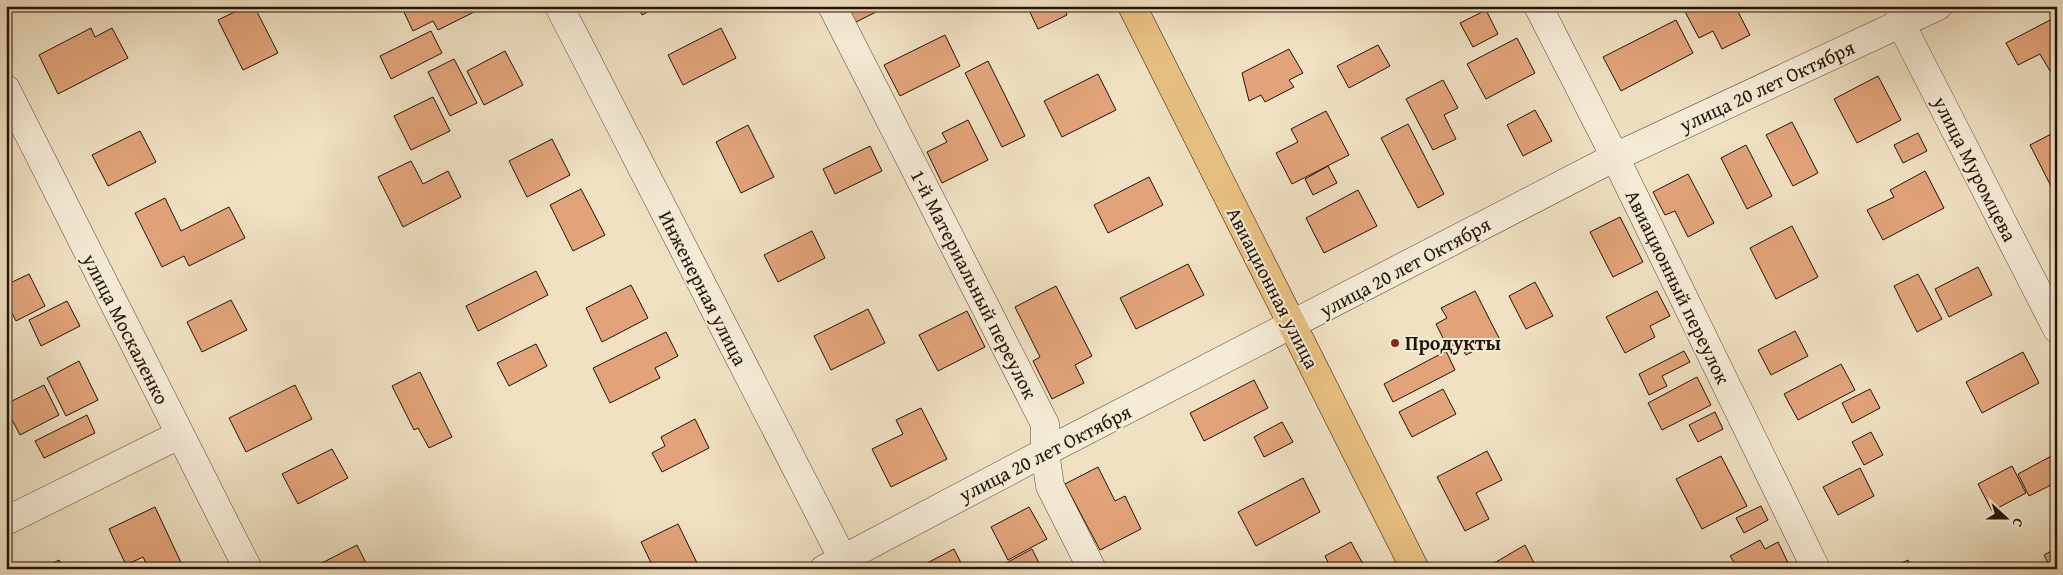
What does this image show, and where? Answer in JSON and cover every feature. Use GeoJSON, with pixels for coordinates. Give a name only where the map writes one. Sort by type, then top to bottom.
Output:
{"type":"FeatureCollection","features":[{"type":"Feature","properties":{"kind":"main road","name":"Авиационная улица"},"geometry":{"type":"LineString","coordinates":[[1132,6],[1415,569]]}},
{"type":"Feature","properties":{"kind":"street","name":"Инженерная улица"},"geometry":{"type":"LineString","coordinates":[[559,6],[838,565]]}},
{"type":"Feature","properties":{"kind":"street","name":"1-й Материальный переулок"},"geometry":{"type":"LineString","coordinates":[[832,6],[1045,424],[1045,452],[1050,486],[1092,569]]}},
{"type":"Feature","properties":{"kind":"street","name":"Авиационный переулок"},"geometry":{"type":"LineString","coordinates":[[1538,6],[1615,157],[1816,569]]}},
{"type":"Feature","properties":{"kind":"street","name":"улица 20 лет Октября"},"geometry":{"type":"LineString","coordinates":[[838,565],[1045,452],[1292,326],[1615,157],[1900,15],[1938,6]]}},
{"type":"Feature","properties":{"kind":"street","name":"улица Муромцева"},"geometry":{"type":"LineString","coordinates":[[1900,15],[2057,329]]}},
{"type":"Feature","properties":{"kind":"street","name":"улица Москаленко"},"geometry":{"type":"LineString","coordinates":[[6,89],[248,569]]}},
{"type":"Feature","properties":{"kind":"street"},"geometry":{"type":"LineString","coordinates":[[6,521],[179,435]]}},
{"type":"Feature","properties":{"kind":"building"},"geometry":{"type":"Polygon","coordinates":[[[247,6],[254,6],[278,53],[243,70],[218,20],[247,6]]]}},
{"type":"Feature","properties":{"kind":"building"},"geometry":{"type":"Polygon","coordinates":[[[401,6],[486,6],[438,30],[433,21],[413,31],[401,6]]]}},
{"type":"Feature","properties":{"kind":"building"},"geometry":{"type":"Polygon","coordinates":[[[638,6],[659,6],[642,15],[638,6]]]}},
{"type":"Feature","properties":{"kind":"building"},"geometry":{"type":"Polygon","coordinates":[[[845,6],[888,6],[854,23],[845,6]]]}},
{"type":"Feature","properties":{"kind":"building"},"geometry":{"type":"Polygon","coordinates":[[[1027,6],[1063,6],[1067,15],[1038,29],[1027,6]]]}},
{"type":"Feature","properties":{"kind":"building"},"geometry":{"type":"Polygon","coordinates":[[[1682,6],[1735,6],[1750,35],[1722,49],[1713,31],[1699,38],[1682,6]]]}},
{"type":"Feature","properties":{"kind":"building"},"geometry":{"type":"Polygon","coordinates":[[[1486,10],[1498,34],[1473,47],[1460,23],[1486,10]]]}},
{"type":"Feature","properties":{"kind":"building"},"geometry":{"type":"Polygon","coordinates":[[[2056,17],[2057,68],[2050,71],[2040,54],[2018,65],[2006,43],[2056,17]]]}},
{"type":"Feature","properties":{"kind":"building"},"geometry":{"type":"Polygon","coordinates":[[[1676,20],[1693,53],[1621,91],[1603,57],[1676,20]]]}},
{"type":"Feature","properties":{"kind":"building"},"geometry":{"type":"Polygon","coordinates":[[[91,28],[95,37],[112,28],[128,58],[58,94],[39,55],[91,28]]]}},
{"type":"Feature","properties":{"kind":"building"},"geometry":{"type":"Polygon","coordinates":[[[721,28],[736,58],[683,85],[668,55],[721,28]]]}},
{"type":"Feature","properties":{"kind":"building"},"geometry":{"type":"Polygon","coordinates":[[[431,31],[442,53],[391,79],[380,56],[431,31]]]}},
{"type":"Feature","properties":{"kind":"building"},"geometry":{"type":"Polygon","coordinates":[[[945,35],[960,66],[900,96],[884,65],[945,35]]]}},
{"type":"Feature","properties":{"kind":"building"},"geometry":{"type":"Polygon","coordinates":[[[1517,38],[1535,73],[1486,99],[1467,64],[1517,38]]]}},
{"type":"Feature","properties":{"kind":"building"},"geometry":{"type":"Polygon","coordinates":[[[1378,45],[1390,66],[1349,88],[1337,66],[1378,45]]]}},
{"type":"Feature","properties":{"kind":"building"},"geometry":{"type":"Polygon","coordinates":[[[1289,49],[1303,73],[1289,80],[1294,87],[1265,102],[1261,95],[1249,101],[1242,73],[1289,49]]]}},
{"type":"Feature","properties":{"kind":"building"},"geometry":{"type":"Polygon","coordinates":[[[505,51],[523,85],[484,105],[467,71],[505,51]]]}},
{"type":"Feature","properties":{"kind":"building"},"geometry":{"type":"Polygon","coordinates":[[[454,59],[477,103],[450,116],[428,72],[454,59]]]}},
{"type":"Feature","properties":{"kind":"building"},"geometry":{"type":"Polygon","coordinates":[[[988,61],[1025,136],[1002,147],[965,73],[988,61]]]}},
{"type":"Feature","properties":{"kind":"building"},"geometry":{"type":"Polygon","coordinates":[[[1098,74],[1116,110],[1062,137],[1044,101],[1098,74]]]}},
{"type":"Feature","properties":{"kind":"building"},"geometry":{"type":"Polygon","coordinates":[[[1878,76],[1901,120],[1857,143],[1834,99],[1878,76]]]}},
{"type":"Feature","properties":{"kind":"building"},"geometry":{"type":"Polygon","coordinates":[[[1443,80],[1458,108],[1444,115],[1456,139],[1433,150],[1406,99],[1443,80]]]}},
{"type":"Feature","properties":{"kind":"building"},"geometry":{"type":"Polygon","coordinates":[[[433,97],[450,131],[411,150],[394,116],[433,97]]]}},
{"type":"Feature","properties":{"kind":"building"},"geometry":{"type":"Polygon","coordinates":[[[1535,110],[1552,141],[1523,156],[1507,125],[1535,110]]]}},
{"type":"Feature","properties":{"kind":"building"},"geometry":{"type":"Polygon","coordinates":[[[1326,111],[1349,155],[1292,184],[1276,153],[1298,142],[1291,129],[1326,111]]]}},
{"type":"Feature","properties":{"kind":"building"},"geometry":{"type":"Polygon","coordinates":[[[968,120],[988,160],[942,183],[927,152],[947,142],[942,133],[968,120]]]}},
{"type":"Feature","properties":{"kind":"building"},"geometry":{"type":"Polygon","coordinates":[[[1792,122],[1818,173],[1793,186],[1766,135],[1792,122]]]}},
{"type":"Feature","properties":{"kind":"building"},"geometry":{"type":"Polygon","coordinates":[[[1408,124],[1444,194],[1418,208],[1381,138],[1408,124]]]}},
{"type":"Feature","properties":{"kind":"building"},"geometry":{"type":"Polygon","coordinates":[[[748,125],[774,177],[741,193],[716,142],[748,125]]]}},
{"type":"Feature","properties":{"kind":"building"},"geometry":{"type":"Polygon","coordinates":[[[140,131],[156,162],[108,186],[92,155],[140,131]]]}},
{"type":"Feature","properties":{"kind":"building"},"geometry":{"type":"Polygon","coordinates":[[[2057,131],[2057,191],[2054,192],[2030,145],[2057,131]]]}},
{"type":"Feature","properties":{"kind":"building"},"geometry":{"type":"Polygon","coordinates":[[[1918,133],[1927,151],[1903,163],[1894,145],[1918,133]]]}},
{"type":"Feature","properties":{"kind":"building"},"geometry":{"type":"Polygon","coordinates":[[[552,139],[570,175],[527,197],[509,161],[552,139]]]}},
{"type":"Feature","properties":{"kind":"building"},"geometry":{"type":"Polygon","coordinates":[[[1746,145],[1772,196],[1747,209],[1721,158],[1746,145]]]}},
{"type":"Feature","properties":{"kind":"building"},"geometry":{"type":"Polygon","coordinates":[[[870,146],[882,171],[835,194],[823,169],[870,146]]]}},
{"type":"Feature","properties":{"kind":"building"},"geometry":{"type":"Polygon","coordinates":[[[411,161],[423,184],[448,171],[461,197],[403,227],[378,177],[411,161]]]}},
{"type":"Feature","properties":{"kind":"building"},"geometry":{"type":"Polygon","coordinates":[[[1328,166],[1337,183],[1313,195],[1305,179],[1328,166]]]}},
{"type":"Feature","properties":{"kind":"building"},"geometry":{"type":"Polygon","coordinates":[[[1925,171],[1944,208],[1883,240],[1867,210],[1894,197],[1890,190],[1925,171]]]}},
{"type":"Feature","properties":{"kind":"building"},"geometry":{"type":"Polygon","coordinates":[[[1688,174],[1714,223],[1688,237],[1675,211],[1665,215],[1653,192],[1688,174]]]}},
{"type":"Feature","properties":{"kind":"building"},"geometry":{"type":"Polygon","coordinates":[[[1149,177],[1163,205],[1108,233],[1094,205],[1149,177]]]}},
{"type":"Feature","properties":{"kind":"building"},"geometry":{"type":"Polygon","coordinates":[[[581,189],[605,235],[573,251],[550,205],[581,189]]]}},
{"type":"Feature","properties":{"kind":"building"},"geometry":{"type":"Polygon","coordinates":[[[1358,190],[1377,226],[1324,253],[1306,218],[1358,190]]]}},
{"type":"Feature","properties":{"kind":"building"},"geometry":{"type":"Polygon","coordinates":[[[165,198],[181,231],[229,207],[245,238],[189,266],[184,256],[162,267],[135,213],[165,198]]]}},
{"type":"Feature","properties":{"kind":"building"},"geometry":{"type":"Polygon","coordinates":[[[1620,217],[1643,262],[1613,277],[1590,232],[1620,217]]]}},
{"type":"Feature","properties":{"kind":"building"},"geometry":{"type":"Polygon","coordinates":[[[1792,226],[1818,277],[1776,299],[1750,248],[1792,226]]]}},
{"type":"Feature","properties":{"kind":"building"},"geometry":{"type":"Polygon","coordinates":[[[812,231],[825,258],[778,282],[764,255],[812,231]]]}},
{"type":"Feature","properties":{"kind":"building"},"geometry":{"type":"Polygon","coordinates":[[[1188,264],[1204,295],[1136,329],[1120,298],[1188,264]]]}},
{"type":"Feature","properties":{"kind":"building"},"geometry":{"type":"Polygon","coordinates":[[[1978,267],[1992,295],[1949,317],[1935,289],[1978,267]]]}},
{"type":"Feature","properties":{"kind":"building"},"geometry":{"type":"Polygon","coordinates":[[[536,271],[548,295],[478,331],[466,306],[536,271]]]}},
{"type":"Feature","properties":{"kind":"building"},"geometry":{"type":"Polygon","coordinates":[[[29,274],[45,306],[16,321],[6,301],[6,285],[29,274]]]}},
{"type":"Feature","properties":{"kind":"building"},"geometry":{"type":"Polygon","coordinates":[[[1918,274],[1942,319],[1917,332],[1894,286],[1918,274]]]}},
{"type":"Feature","properties":{"kind":"building"},"geometry":{"type":"Polygon","coordinates":[[[1535,282],[1553,316],[1526,329],[1509,296],[1535,282]]]}},
{"type":"Feature","properties":{"kind":"building"},"geometry":{"type":"Polygon","coordinates":[[[631,285],[648,318],[602,342],[586,308],[631,285]]]}},
{"type":"Feature","properties":{"kind":"building"},"geometry":{"type":"Polygon","coordinates":[[[1056,286],[1092,356],[1075,365],[1084,383],[1052,399],[1033,361],[1040,357],[1015,307],[1056,286]]]}},
{"type":"Feature","properties":{"kind":"building"},"geometry":{"type":"Polygon","coordinates":[[[1475,291],[1499,338],[1466,355],[1459,342],[1448,348],[1436,324],[1447,318],[1441,308],[1475,291]]]}},
{"type":"Feature","properties":{"kind":"building"},"geometry":{"type":"Polygon","coordinates":[[[1657,291],[1670,316],[1650,326],[1655,337],[1625,353],[1606,317],[1657,291]]]}},
{"type":"Feature","properties":{"kind":"building"},"geometry":{"type":"Polygon","coordinates":[[[231,300],[247,330],[202,352],[187,322],[231,300]]]}},
{"type":"Feature","properties":{"kind":"building"},"geometry":{"type":"Polygon","coordinates":[[[67,301],[80,326],[41,346],[29,320],[67,301]]]}},
{"type":"Feature","properties":{"kind":"building"},"geometry":{"type":"Polygon","coordinates":[[[868,309],[885,343],[831,370],[814,336],[868,309]]]}},
{"type":"Feature","properties":{"kind":"building"},"geometry":{"type":"Polygon","coordinates":[[[967,311],[985,347],[938,371],[919,335],[967,311]]]}},
{"type":"Feature","properties":{"kind":"building"},"geometry":{"type":"Polygon","coordinates":[[[1795,331],[1808,356],[1771,375],[1758,350],[1795,331]]]}},
{"type":"Feature","properties":{"kind":"building"},"geometry":{"type":"Polygon","coordinates":[[[666,332],[678,356],[655,368],[660,378],[610,403],[593,368],[666,332]]]}},
{"type":"Feature","properties":{"kind":"building"},"geometry":{"type":"Polygon","coordinates":[[[536,344],[547,366],[509,386],[497,363],[536,344]]]}},
{"type":"Feature","properties":{"kind":"building"},"geometry":{"type":"Polygon","coordinates":[[[1446,351],[1455,370],[1393,402],[1384,384],[1446,351]]]}},
{"type":"Feature","properties":{"kind":"building"},"geometry":{"type":"Polygon","coordinates":[[[1684,351],[1690,362],[1662,376],[1667,386],[1649,395],[1639,374],[1684,351]]]}},
{"type":"Feature","properties":{"kind":"building"},"geometry":{"type":"Polygon","coordinates":[[[2023,352],[2039,383],[1982,413],[1966,382],[2023,352]]]}},
{"type":"Feature","properties":{"kind":"building"},"geometry":{"type":"Polygon","coordinates":[[[79,361],[98,400],[66,416],[47,378],[79,361]]]}},
{"type":"Feature","properties":{"kind":"building"},"geometry":{"type":"Polygon","coordinates":[[[1841,364],[1855,390],[1798,420],[1784,394],[1841,364]]]}},
{"type":"Feature","properties":{"kind":"building"},"geometry":{"type":"Polygon","coordinates":[[[420,372],[452,437],[429,448],[418,428],[414,430],[392,386],[420,372]]]}},
{"type":"Feature","properties":{"kind":"building"},"geometry":{"type":"Polygon","coordinates":[[[1697,377],[1711,405],[1662,430],[1648,403],[1697,377]]]}},
{"type":"Feature","properties":{"kind":"building"},"geometry":{"type":"Polygon","coordinates":[[[1254,380],[1268,408],[1204,441],[1190,413],[1254,380]]]}},
{"type":"Feature","properties":{"kind":"building"},"geometry":{"type":"Polygon","coordinates":[[[44,385],[59,415],[20,435],[6,408],[6,404],[44,385]]]}},
{"type":"Feature","properties":{"kind":"building"},"geometry":{"type":"Polygon","coordinates":[[[295,385],[312,419],[246,452],[229,418],[295,385]]]}},
{"type":"Feature","properties":{"kind":"building"},"geometry":{"type":"Polygon","coordinates":[[[1443,389],[1456,414],[1412,437],[1399,412],[1443,389]]]}},
{"type":"Feature","properties":{"kind":"building"},"geometry":{"type":"Polygon","coordinates":[[[1870,389],[1880,408],[1852,423],[1842,403],[1870,389]]]}},
{"type":"Feature","properties":{"kind":"building"},"geometry":{"type":"Polygon","coordinates":[[[921,408],[947,459],[891,487],[872,449],[903,434],[896,420],[921,408]]]}},
{"type":"Feature","properties":{"kind":"building"},"geometry":{"type":"Polygon","coordinates":[[[1715,412],[1723,429],[1698,442],[1689,425],[1715,412]]]}},
{"type":"Feature","properties":{"kind":"building"},"geometry":{"type":"Polygon","coordinates":[[[87,415],[95,433],[44,458],[35,441],[87,415]]]}},
{"type":"Feature","properties":{"kind":"building"},"geometry":{"type":"Polygon","coordinates":[[[695,419],[709,448],[662,472],[652,453],[665,446],[661,437],[695,419]]]}},
{"type":"Feature","properties":{"kind":"building"},"geometry":{"type":"Polygon","coordinates":[[[1282,422],[1293,442],[1264,457],[1254,437],[1282,422]]]}},
{"type":"Feature","properties":{"kind":"building"},"geometry":{"type":"Polygon","coordinates":[[[1871,432],[1883,455],[1864,465],[1852,442],[1871,432]]]}},
{"type":"Feature","properties":{"kind":"building"},"geometry":{"type":"Polygon","coordinates":[[[332,449],[348,478],[298,504],[282,474],[332,449]]]}},
{"type":"Feature","properties":{"kind":"building"},"geometry":{"type":"Polygon","coordinates":[[[1487,451],[1502,480],[1476,493],[1489,519],[1465,531],[1437,477],[1487,451]]]}},
{"type":"Feature","properties":{"kind":"building"},"geometry":{"type":"Polygon","coordinates":[[[2057,453],[2057,482],[2029,496],[2018,474],[2057,453]]]}},
{"type":"Feature","properties":{"kind":"building"},"geometry":{"type":"Polygon","coordinates":[[[1721,456],[1747,506],[1702,529],[1676,479],[1721,456]]]}},
{"type":"Feature","properties":{"kind":"building"},"geometry":{"type":"Polygon","coordinates":[[[2012,466],[2026,493],[1992,511],[1978,484],[2012,466]]]}},
{"type":"Feature","properties":{"kind":"building"},"geometry":{"type":"Polygon","coordinates":[[[1098,467],[1115,501],[1125,496],[1141,529],[1100,550],[1065,484],[1098,467]]]}},
{"type":"Feature","properties":{"kind":"building"},"geometry":{"type":"Polygon","coordinates":[[[1860,468],[1874,496],[1838,515],[1823,487],[1860,468]]]}},
{"type":"Feature","properties":{"kind":"building"},"geometry":{"type":"Polygon","coordinates":[[[1303,478],[1320,512],[1256,546],[1238,512],[1303,478]]]}},
{"type":"Feature","properties":{"kind":"building"},"geometry":{"type":"Polygon","coordinates":[[[1761,506],[1768,520],[1744,533],[1736,518],[1761,506]]]}},
{"type":"Feature","properties":{"kind":"building"},"geometry":{"type":"Polygon","coordinates":[[[155,507],[184,569],[149,569],[143,557],[126,565],[109,529],[155,507]]]}},
{"type":"Feature","properties":{"kind":"building"},"geometry":{"type":"Polygon","coordinates":[[[1029,507],[1047,539],[1008,560],[991,527],[1029,507]]]}},
{"type":"Feature","properties":{"kind":"building"},"geometry":{"type":"Polygon","coordinates":[[[678,524],[700,569],[654,569],[641,542],[678,524]]]}},
{"type":"Feature","properties":{"kind":"building"},"geometry":{"type":"Polygon","coordinates":[[[1760,540],[1765,549],[1778,542],[1791,569],[1726,569],[1735,564],[1730,556],[1760,540]]]}},
{"type":"Feature","properties":{"kind":"building"},"geometry":{"type":"Polygon","coordinates":[[[1351,542],[1363,564],[1354,569],[1331,569],[1325,556],[1351,542]]]}},
{"type":"Feature","properties":{"kind":"building"},"geometry":{"type":"Polygon","coordinates":[[[357,545],[369,569],[310,569],[357,545]]]}},
{"type":"Feature","properties":{"kind":"building"},"geometry":{"type":"Polygon","coordinates":[[[1525,545],[1536,567],[1533,569],[1484,569],[1525,545]]]}},
{"type":"Feature","properties":{"kind":"building"},"geometry":{"type":"Polygon","coordinates":[[[2057,548],[2057,569],[2051,569],[2044,555],[2057,548]]]}},
{"type":"Feature","properties":{"kind":"building"},"geometry":{"type":"Polygon","coordinates":[[[954,549],[964,569],[930,569],[927,563],[954,549]]]}},
{"type":"Feature","properties":{"kind":"building"},"geometry":{"type":"Polygon","coordinates":[[[1032,549],[1042,569],[1000,569],[999,567],[1032,549]]]}},
{"type":"Feature","properties":{"kind":"building"},"geometry":{"type":"Polygon","coordinates":[[[59,560],[63,569],[42,569],[59,560]]]}},
{"type":"Feature","properties":{"kind":"building"},"geometry":{"type":"Polygon","coordinates":[[[1908,560],[1912,569],[1890,569],[1908,560]]]}},
{"type":"Feature","properties":{"kind":"place","name":"Продукты"},"geometry":{"type":"Point","coordinates":[1395,343]}}]}
